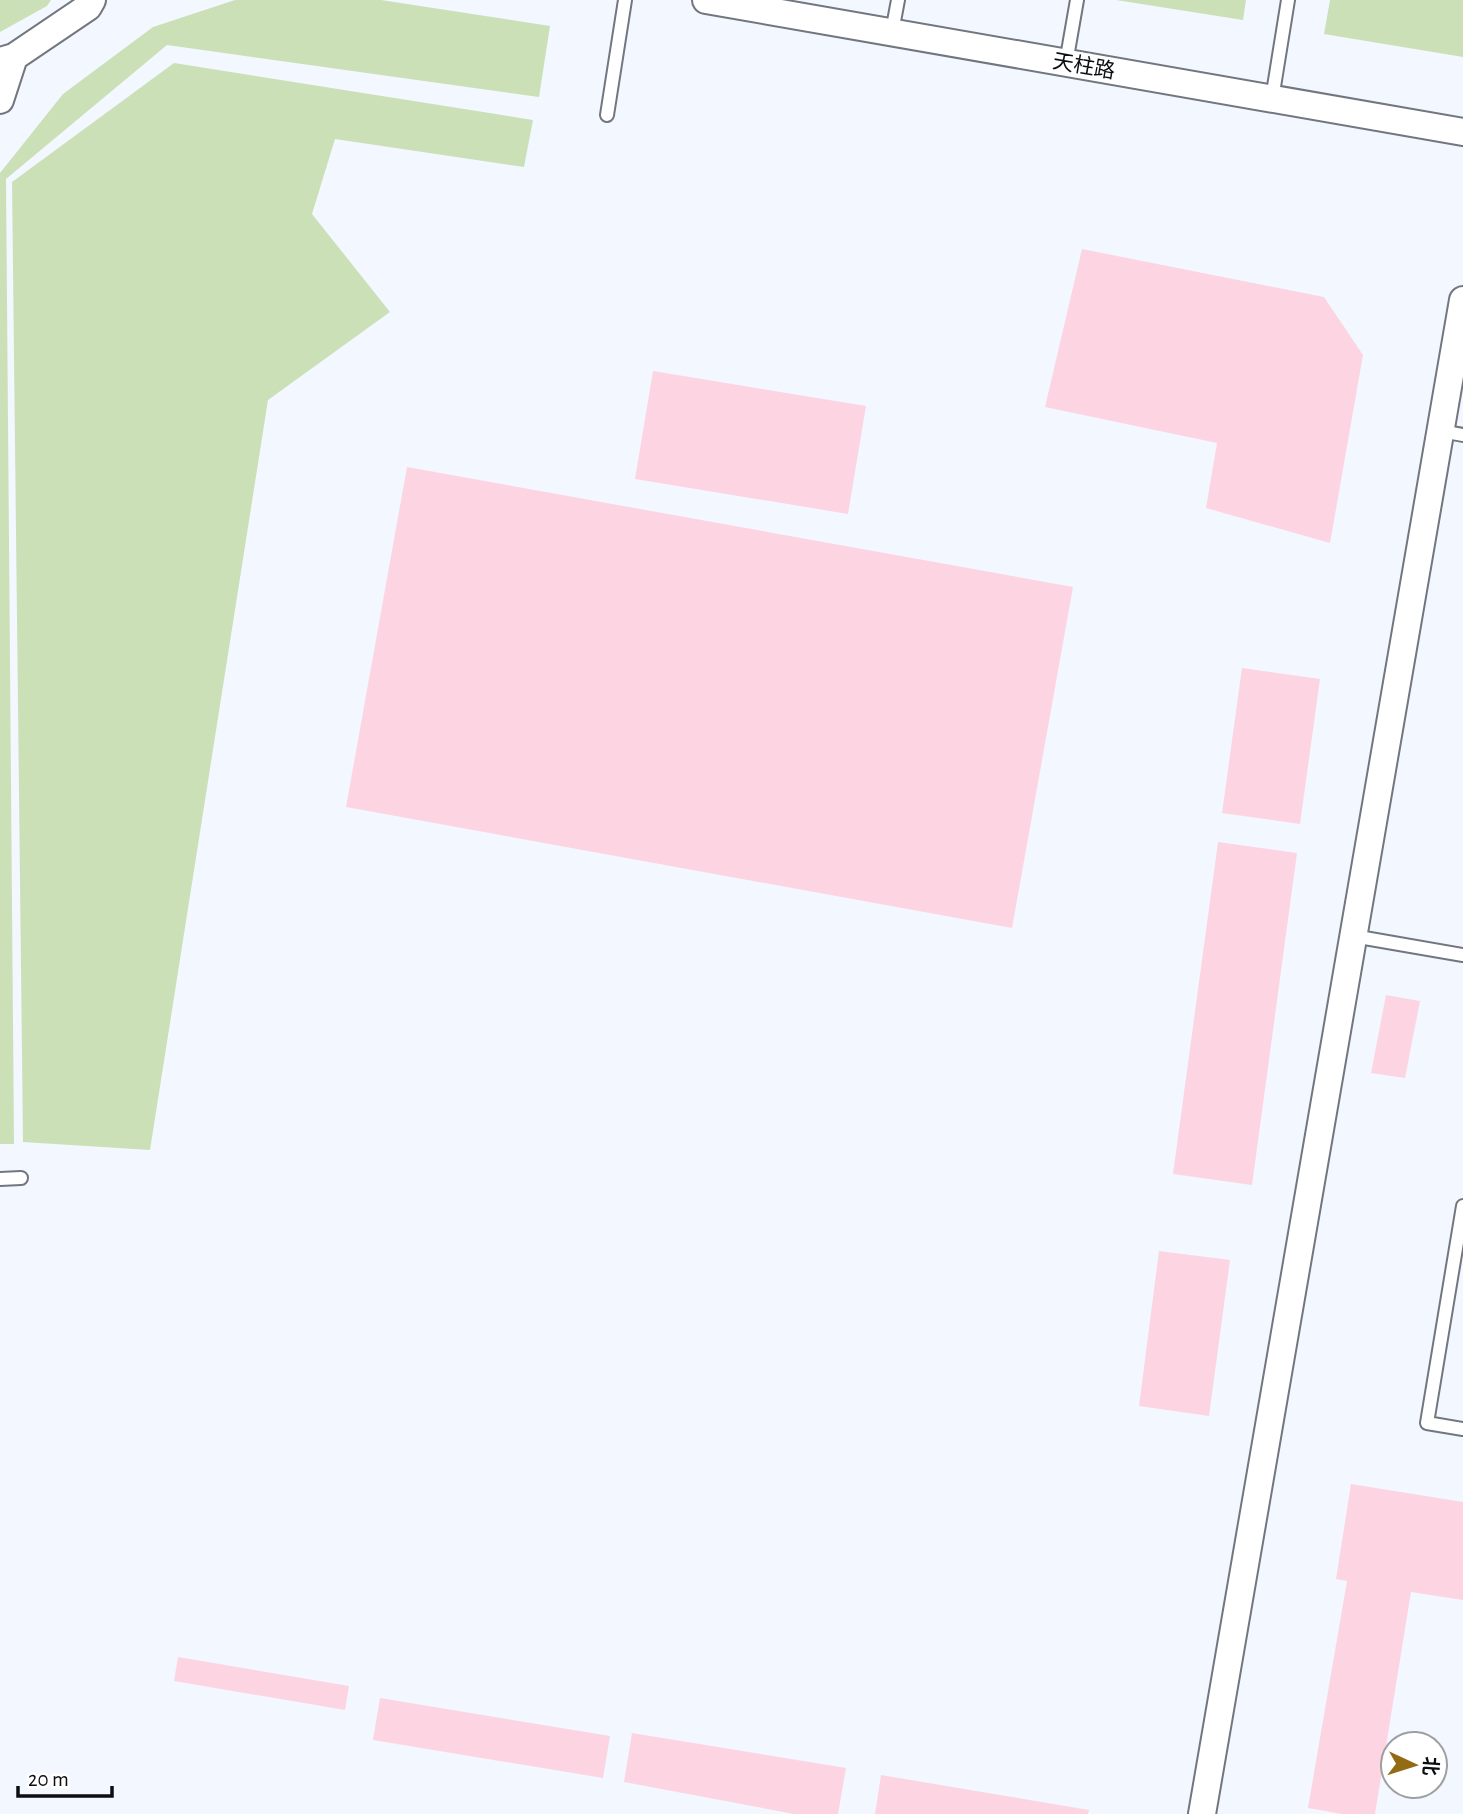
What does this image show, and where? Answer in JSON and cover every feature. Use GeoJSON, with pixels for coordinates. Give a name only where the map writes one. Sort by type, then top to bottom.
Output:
{"type":"FeatureCollection","features":[{"type":"Feature","properties":{"kind":"street","name":"天柱路"},"geometry":{"type":"LineString","coordinates":[[706,0],[1463,132]]}},
{"type":"Feature","properties":{"kind":"street"},"geometry":{"type":"LineString","coordinates":[[0,100],[7,59],[95,2]]}},
{"type":"Feature","properties":{"kind":"street"},"geometry":{"type":"LineString","coordinates":[[1202,1814],[1353,936],[1452,433],[1463,300]]}},
{"type":"Feature","properties":{"kind":"lane"},"geometry":{"type":"LineString","coordinates":[[607,116],[625,0]]}},
{"type":"Feature","properties":{"kind":"lane"},"geometry":{"type":"LineString","coordinates":[[892,33],[898,0]]}},
{"type":"Feature","properties":{"kind":"lane"},"geometry":{"type":"LineString","coordinates":[[1066,63],[1077,0]]}},
{"type":"Feature","properties":{"kind":"lane"},"geometry":{"type":"LineString","coordinates":[[1272,99],[1288,0]]}},
{"type":"Feature","properties":{"kind":"lane"},"geometry":{"type":"LineString","coordinates":[[1353,936],[1463,955]]}},
{"type":"Feature","properties":{"kind":"lane"},"geometry":{"type":"LineString","coordinates":[[0,1179],[20,1178]]}},
{"type":"Feature","properties":{"kind":"lane"},"geometry":{"type":"LineString","coordinates":[[1463,1206],[1427,1423],[1463,1429]]}},
{"type":"Feature","properties":{"kind":"green space"},"geometry":{"type":"Polygon","coordinates":[[[0,0],[51,0],[47,6],[0,32],[0,0]]]}},
{"type":"Feature","properties":{"kind":"green space"},"geometry":{"type":"Polygon","coordinates":[[[235,0],[381,0],[550,26],[539,97],[167,45],[6,179],[14,1144],[0,1144],[0,173],[63,94],[153,27],[235,0]]]}},
{"type":"Feature","properties":{"kind":"green space"},"geometry":{"type":"Polygon","coordinates":[[[1116,0],[1246,0],[1243,20],[1116,0]]]}},
{"type":"Feature","properties":{"kind":"green space"},"geometry":{"type":"Polygon","coordinates":[[[1330,0],[1463,0],[1463,57],[1324,34],[1330,0]]]}},
{"type":"Feature","properties":{"kind":"green space"},"geometry":{"type":"Polygon","coordinates":[[[174,63],[533,120],[524,167],[335,139],[312,214],[390,312],[268,400],[150,1150],[23,1142],[12,182],[174,63]]]}},
{"type":"Feature","properties":{"kind":"building"},"geometry":{"type":"Polygon","coordinates":[[[1082,249],[1324,297],[1363,355],[1330,543],[1206,508],[1217,443],[1045,407],[1082,249]]]}},
{"type":"Feature","properties":{"kind":"building"},"geometry":{"type":"Polygon","coordinates":[[[653,371],[866,406],[848,514],[635,479],[653,371]]]}},
{"type":"Feature","properties":{"kind":"building"},"geometry":{"type":"Polygon","coordinates":[[[407,467],[1073,587],[1012,928],[346,807],[407,467]]]}},
{"type":"Feature","properties":{"kind":"building"},"geometry":{"type":"Polygon","coordinates":[[[1242,668],[1320,679],[1300,824],[1222,813],[1242,668]]]}},
{"type":"Feature","properties":{"kind":"building"},"geometry":{"type":"Polygon","coordinates":[[[1218,842],[1297,853],[1252,1185],[1173,1174],[1218,842]]]}},
{"type":"Feature","properties":{"kind":"building"},"geometry":{"type":"Polygon","coordinates":[[[1386,995],[1420,1001],[1405,1078],[1371,1073],[1386,995]]]}},
{"type":"Feature","properties":{"kind":"building"},"geometry":{"type":"Polygon","coordinates":[[[1159,1251],[1230,1260],[1209,1416],[1139,1406],[1159,1251]]]}},
{"type":"Feature","properties":{"kind":"building"},"geometry":{"type":"Polygon","coordinates":[[[1351,1484],[1463,1502],[1463,1600],[1411,1592],[1389,1730],[1379,1730],[1379,1789],[1375,1814],[1342,1814],[1308,1808],[1347,1581],[1336,1579],[1351,1484]]]}},
{"type":"Feature","properties":{"kind":"building"},"geometry":{"type":"Polygon","coordinates":[[[178,1657],[349,1686],[345,1710],[174,1681],[178,1657]]]}},
{"type":"Feature","properties":{"kind":"building"},"geometry":{"type":"Polygon","coordinates":[[[380,1698],[610,1736],[603,1778],[373,1740],[380,1698]]]}},
{"type":"Feature","properties":{"kind":"building"},"geometry":{"type":"Polygon","coordinates":[[[632,1733],[846,1768],[838,1814],[794,1814],[624,1782],[632,1733]]]}},
{"type":"Feature","properties":{"kind":"building"},"geometry":{"type":"Polygon","coordinates":[[[881,1775],[1089,1810],[1088,1814],[875,1814],[881,1775]]]}}]}
